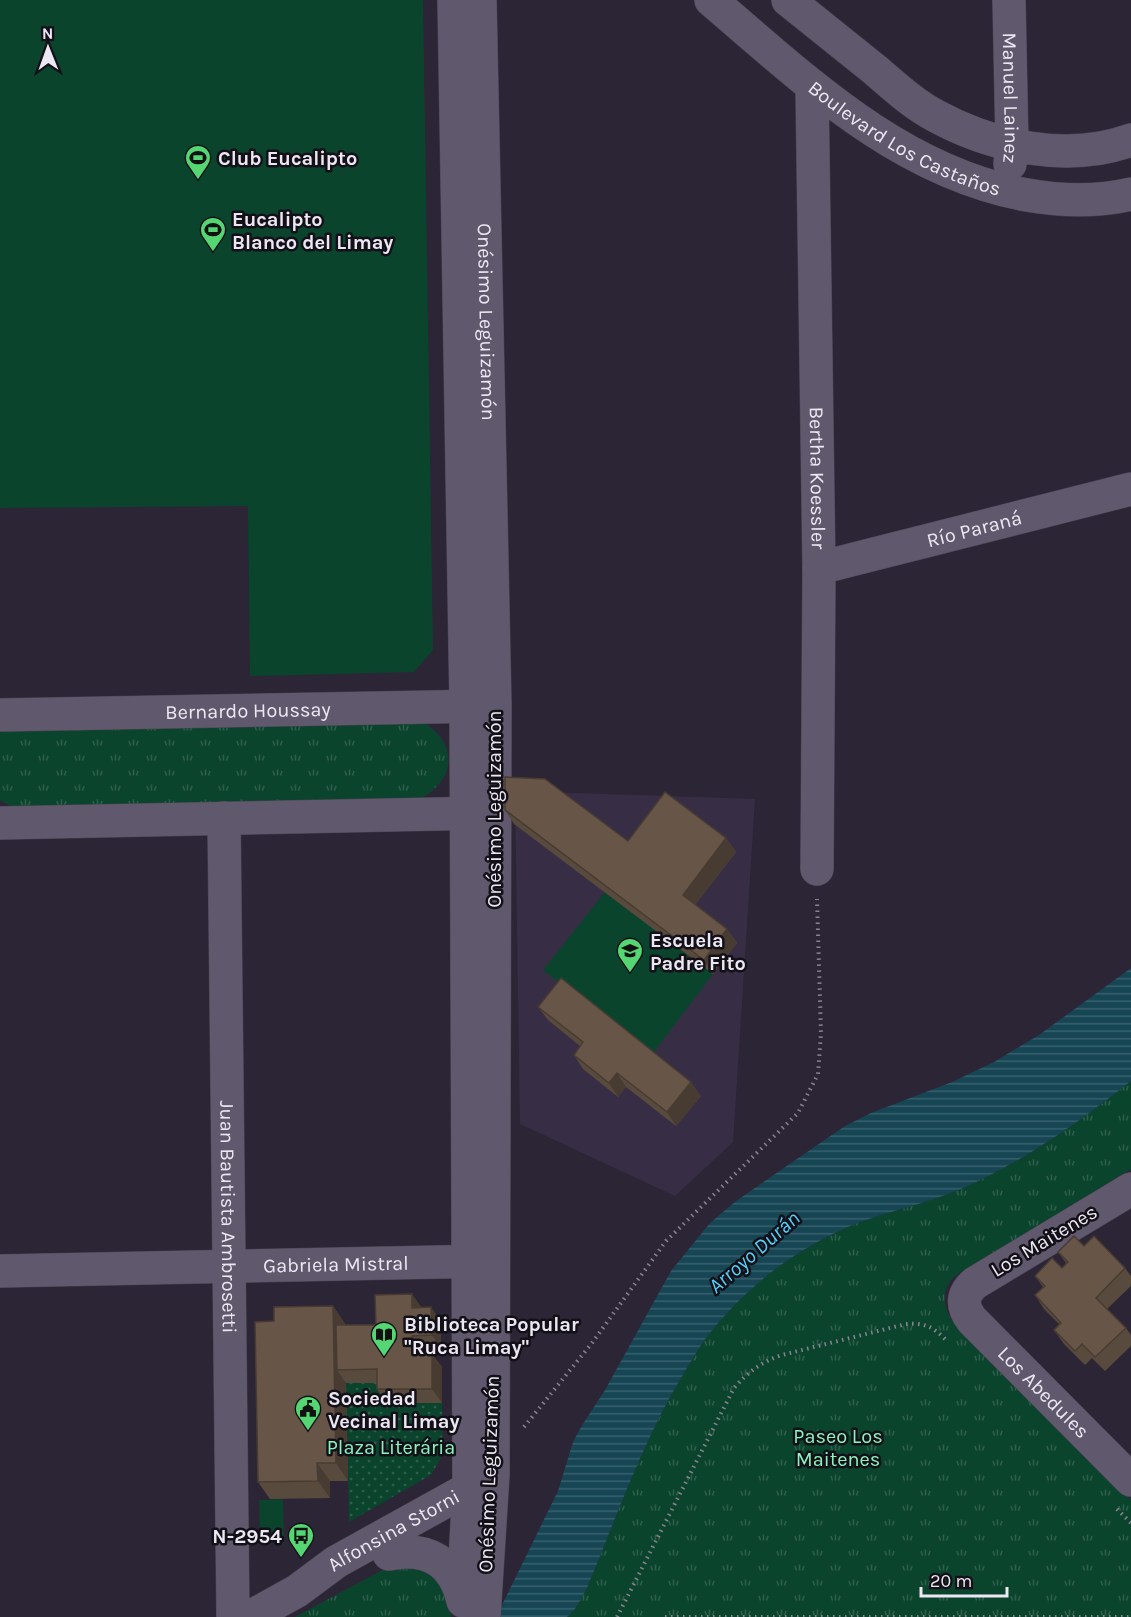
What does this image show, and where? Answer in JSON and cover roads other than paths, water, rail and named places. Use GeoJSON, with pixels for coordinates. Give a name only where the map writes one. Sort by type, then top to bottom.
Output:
{"type":"FeatureCollection","features":[{"type":"Feature","properties":{"kind":"street","name":"Onésimo Leguizamón"},"geometry":{"type":"LineString","coordinates":[[454,0],[480,706]]}},
{"type":"Feature","properties":{"kind":"street","name":"Onésimo Leguizamón"},"geometry":{"type":"LineString","coordinates":[[470,1612],[480,1494],[480,0]]}},
{"type":"Feature","properties":{"kind":"street","name":"Boulevard Los Castaños"},"geometry":{"type":"LineString","coordinates":[[711,0],[852,117],[933,165],[990,186],[1041,198],[1066,200],[1131,194]]}},
{"type":"Feature","properties":{"kind":"street","name":"Boulevard Los Castaños"},"geometry":{"type":"LineString","coordinates":[[788,0],[914,102],[960,128],[1012,144],[1038,149],[1067,151],[1095,149],[1131,140]]}},
{"type":"Feature","properties":{"kind":"street","name":"Manuel Lainez"},"geometry":{"type":"LineString","coordinates":[[990,186],[1002,180],[1010,165],[1012,144],[1009,0]]}},
{"type":"Feature","properties":{"kind":"street","name":"Bertha Koessler"},"geometry":{"type":"LineString","coordinates":[[812,86],[819,568],[817,869]]}},
{"type":"Feature","properties":{"kind":"street","name":"Río Paraná"},"geometry":{"type":"LineString","coordinates":[[819,568],[1131,489]]}},
{"type":"Feature","properties":{"kind":"street","name":"Bernardo Houssay"},"geometry":{"type":"LineString","coordinates":[[0,715],[480,706]]}},
{"type":"Feature","properties":{"kind":"street"},"geometry":{"type":"LineString","coordinates":[[0,822],[480,813]]}},
{"type":"Feature","properties":{"kind":"street","name":"Juan Bautista Ambrosetti"},"geometry":{"type":"LineString","coordinates":[[224,818],[233,1617]]}},
{"type":"Feature","properties":{"kind":"street","name":"Los Maitenes"},"geometry":{"type":"LineString","coordinates":[[964,1299],[965,1293],[975,1283],[1131,1189]]}},
{"type":"Feature","properties":{"kind":"street","name":"Gabriela Mistral"},"geometry":{"type":"LineString","coordinates":[[0,1271],[480,1261]]}},
{"type":"Feature","properties":{"kind":"street","name":"Los Abedules"},"geometry":{"type":"LineString","coordinates":[[964,1299],[964,1307],[972,1320],[1131,1479]]}},
{"type":"Feature","properties":{"kind":"street","name":"Alfonsina Storni"},"geometry":{"type":"LineString","coordinates":[[297,1591],[350,1574],[389,1554],[480,1494]]}},
{"type":"Feature","properties":{"kind":"street","name":"Alfonsina Storni"},"geometry":{"type":"LineString","coordinates":[[250,1617],[297,1591],[336,1562],[480,1494]]}},
{"type":"Feature","properties":{"kind":"street"},"geometry":{"type":"LineString","coordinates":[[389,1554],[402,1551],[423,1553],[442,1563],[455,1578],[470,1612]]}},
{"type":"Feature","properties":{"kind":"water","name":"Arroyo Durán"},"geometry":{"type":"Polygon","coordinates":[[[1131,968],[1131,1081],[1071,1126],[1008,1166],[947,1195],[847,1227],[795,1255],[762,1279],[706,1338],[669,1399],[631,1479],[587,1588],[575,1609],[567,1617],[499,1617],[499,1611],[558,1491],[573,1442],[581,1427],[605,1390],[671,1271],[710,1223],[736,1201],[845,1126],[871,1113],[952,1082],[994,1062],[1039,1035],[1131,968]]]}},
{"type":"Feature","properties":{"kind":"place","name":"Club Eucalipto"},"geometry":{"type":"Point","coordinates":[198,181]}},
{"type":"Feature","properties":{"kind":"place","name":"Eucalipto Blanco del Limay"},"geometry":{"type":"Point","coordinates":[213,253]}},
{"type":"Feature","properties":{"kind":"place","name":"Escuela Padre Fito"},"geometry":{"type":"Point","coordinates":[630,974]}},
{"type":"Feature","properties":{"kind":"place","name":"Biblioteca Popular \"Ruca Limay\""},"geometry":{"type":"Point","coordinates":[384,1358]}},
{"type":"Feature","properties":{"kind":"place","name":"Sociedad Vecinal Limay"},"geometry":{"type":"Point","coordinates":[308,1432]}},
{"type":"Feature","properties":{"kind":"place","name":"N-2954"},"geometry":{"type":"Point","coordinates":[301,1559]}},
{"type":"Feature","properties":{"kind":"park label","name":"Plaza Literária"},"geometry":{"type":"Point","coordinates":[391,1447]}},
{"type":"Feature","properties":{"kind":"park label","name":"Paseo Los Maitenes"},"geometry":{"type":"Point","coordinates":[838,1448]}}]}
